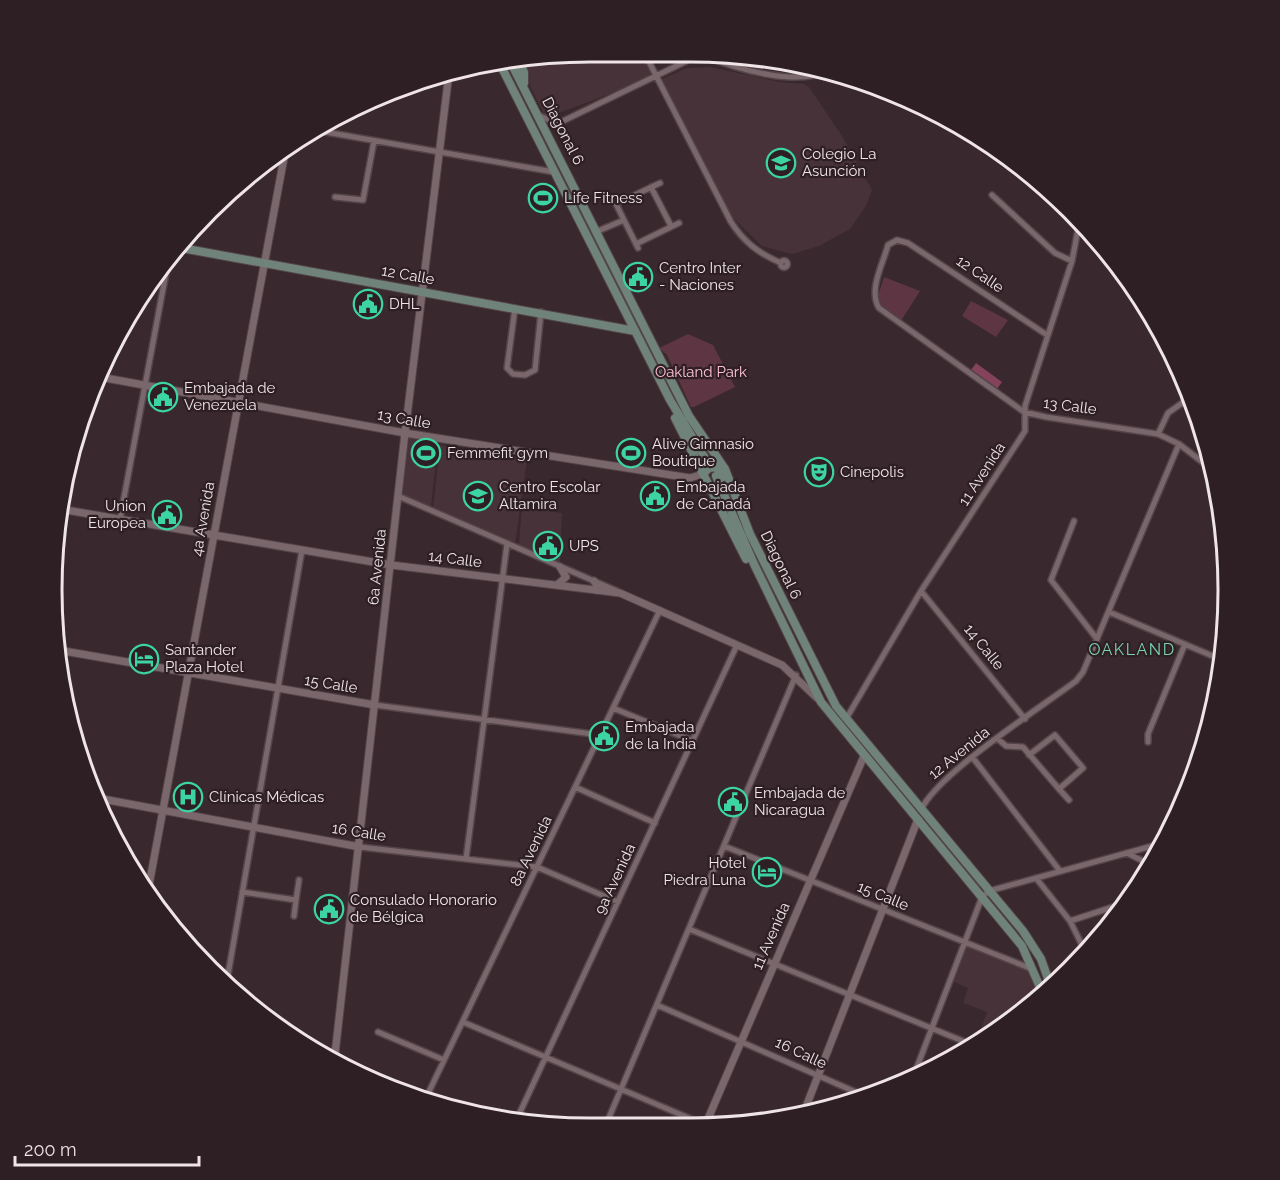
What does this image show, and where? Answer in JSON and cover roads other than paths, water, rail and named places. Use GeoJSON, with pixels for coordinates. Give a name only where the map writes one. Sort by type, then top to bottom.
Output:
{"type":"FeatureCollection","features":[{"type":"Feature","properties":{"kind":"main road"},"geometry":{"type":"LineString","coordinates":[[521,66],[525,86]]}},
{"type":"Feature","properties":{"kind":"main road"},"geometry":{"type":"LineString","coordinates":[[514,67],[525,86]]}},
{"type":"Feature","properties":{"kind":"main road","name":"Diagonal 6"},"geometry":{"type":"LineString","coordinates":[[503,69],[670,400],[673,415],[702,461],[703,474],[746,559],[754,564]]}},
{"type":"Feature","properties":{"kind":"main road","name":"Diagonal 6"},"geometry":{"type":"LineString","coordinates":[[525,86],[688,414],[725,469],[746,523],[812,659],[846,719],[920,814],[1037,951],[1048,978]]}},
{"type":"Feature","properties":{"kind":"main road","name":"12 Calle"},"geometry":{"type":"LineString","coordinates":[[187,249],[635,331]]}},
{"type":"Feature","properties":{"kind":"main road"},"geometry":{"type":"LineString","coordinates":[[608,325],[621,320],[626,288]]}},
{"type":"Feature","properties":{"kind":"main road"},"geometry":{"type":"LineString","coordinates":[[703,474],[711,467],[719,469],[741,519],[746,523]]}},
{"type":"Feature","properties":{"kind":"main road","name":"Diagonal 6"},"geometry":{"type":"LineString","coordinates":[[716,476],[754,564],[821,702],[864,756],[920,814]]}},
{"type":"Feature","properties":{"kind":"main road","name":"Diagonal 6"},"geometry":{"type":"LineString","coordinates":[[986,894],[1025,950],[1040,986]]}},
{"type":"Feature","properties":{"kind":"street"},"geometry":{"type":"LineString","coordinates":[[649,62],[730,222],[745,242],[764,256],[781,263]]}},
{"type":"Feature","properties":{"kind":"street"},"geometry":{"type":"LineString","coordinates":[[540,116],[556,123],[563,121],[686,62]]}},
{"type":"Feature","properties":{"kind":"street"},"geometry":{"type":"LineString","coordinates":[[736,64],[782,76],[809,76]]}},
{"type":"Feature","properties":{"kind":"street","name":"6a Avenida"},"geometry":{"type":"LineString","coordinates":[[335,1053],[405,433],[448,82]]}},
{"type":"Feature","properties":{"kind":"street"},"geometry":{"type":"LineString","coordinates":[[326,132],[555,172]]}},
{"type":"Feature","properties":{"kind":"street"},"geometry":{"type":"LineString","coordinates":[[335,196],[363,200],[374,141]]}},
{"type":"Feature","properties":{"kind":"street","name":"4a Avenida"},"geometry":{"type":"LineString","coordinates":[[150,882],[283,160]]}},
{"type":"Feature","properties":{"kind":"street"},"geometry":{"type":"LineString","coordinates":[[616,204],[660,183]]}},
{"type":"Feature","properties":{"kind":"street"},"geometry":{"type":"LineString","coordinates":[[651,187],[671,226]]}},
{"type":"Feature","properties":{"kind":"street"},"geometry":{"type":"LineString","coordinates":[[992,195],[1055,253],[1072,261]]}},
{"type":"Feature","properties":{"kind":"street"},"geometry":{"type":"LineString","coordinates":[[613,198],[637,246],[679,223]]}},
{"type":"Feature","properties":{"kind":"street"},"geometry":{"type":"LineString","coordinates":[[598,231],[624,220]]}},
{"type":"Feature","properties":{"kind":"street","name":"11 Avenida"},"geometry":{"type":"LineString","coordinates":[[846,719],[921,591],[1025,431],[1024,412],[1072,261],[1078,231]]}},
{"type":"Feature","properties":{"kind":"street","name":"12 Calle"},"geometry":{"type":"LineString","coordinates":[[875,302],[875,289],[888,246],[897,240],[908,243],[1047,335]]}},
{"type":"Feature","properties":{"kind":"street"},"geometry":{"type":"LineString","coordinates":[[120,519],[166,275]]}},
{"type":"Feature","properties":{"kind":"street","name":"13 Calle"},"geometry":{"type":"LineString","coordinates":[[875,302],[897,323],[1024,412],[1158,434],[1179,444],[1202,462]]}},
{"type":"Feature","properties":{"kind":"street"},"geometry":{"type":"LineString","coordinates":[[515,308],[507,368],[513,374],[525,375],[535,370],[541,312]]}},
{"type":"Feature","properties":{"kind":"street","name":"13 Calle"},"geometry":{"type":"LineString","coordinates":[[106,378],[405,433],[690,478],[703,474]]}},
{"type":"Feature","properties":{"kind":"street"},"geometry":{"type":"LineString","coordinates":[[1158,434],[1168,413],[1183,402]]}},
{"type":"Feature","properties":{"kind":"street","name":"12 Avenida"},"geometry":{"type":"LineString","coordinates":[[806,1105],[920,814],[934,791],[973,758],[1076,681],[1083,672],[1179,444]]}},
{"type":"Feature","properties":{"kind":"street"},"geometry":{"type":"LineString","coordinates":[[690,478],[697,473],[702,461]]}},
{"type":"Feature","properties":{"kind":"street"},"geometry":{"type":"LineString","coordinates":[[398,496],[560,567],[594,585]]}},
{"type":"Feature","properties":{"kind":"street","name":"14 Calle"},"geometry":{"type":"LineString","coordinates":[[68,510],[391,565],[557,585],[594,585],[660,610],[782,665],[796,675],[821,702]]}},
{"type":"Feature","properties":{"kind":"street"},"geometry":{"type":"LineString","coordinates":[[1074,521],[1051,580],[1097,639]]}},
{"type":"Feature","properties":{"kind":"street"},"geometry":{"type":"LineString","coordinates":[[466,859],[507,544]]}},
{"type":"Feature","properties":{"kind":"street"},"geometry":{"type":"LineString","coordinates":[[228,975],[302,550]]}},
{"type":"Feature","properties":{"kind":"street"},"geometry":{"type":"LineString","coordinates":[[557,585],[566,577],[560,567]]}},
{"type":"Feature","properties":{"kind":"street","name":"14 Calle"},"geometry":{"type":"LineString","coordinates":[[921,591],[1025,719]]}},
{"type":"Feature","properties":{"kind":"street","name":"8a Avenida"},"geometry":{"type":"LineString","coordinates":[[428,1092],[660,610]]}},
{"type":"Feature","properties":{"kind":"street"},"geometry":{"type":"LineString","coordinates":[[1109,612],[1214,657]]}},
{"type":"Feature","properties":{"kind":"street"},"geometry":{"type":"LineString","coordinates":[[1148,742],[1148,734],[1185,644]]}},
{"type":"Feature","properties":{"kind":"street","name":"9a Avenida"},"geometry":{"type":"LineString","coordinates":[[519,1114],[737,645]]}},
{"type":"Feature","properties":{"kind":"street","name":"15 Calle"},"geometry":{"type":"LineString","coordinates":[[65,651],[375,705],[600,735]]}},
{"type":"Feature","properties":{"kind":"street"},"geometry":{"type":"LineString","coordinates":[[609,1118],[796,675]]}},
{"type":"Feature","properties":{"kind":"street"},"geometry":{"type":"LineString","coordinates":[[613,708],[693,741]]}},
{"type":"Feature","properties":{"kind":"street"},"geometry":{"type":"LineString","coordinates":[[1029,755],[1052,737],[1059,737],[1083,767],[1059,789]]}},
{"type":"Feature","properties":{"kind":"street"},"geometry":{"type":"LineString","coordinates":[[998,739],[1006,746],[1023,747],[1069,800]]}},
{"type":"Feature","properties":{"kind":"street","name":"11 Avenida"},"geometry":{"type":"LineString","coordinates":[[710,1117],[864,756]]}},
{"type":"Feature","properties":{"kind":"street"},"geometry":{"type":"LineString","coordinates":[[973,758],[1060,871]]}},
{"type":"Feature","properties":{"kind":"street"},"geometry":{"type":"LineString","coordinates":[[575,788],[655,823]]}},
{"type":"Feature","properties":{"kind":"street","name":"16 Calle"},"geometry":{"type":"LineString","coordinates":[[105,799],[360,847],[537,867],[618,902]]}},
{"type":"Feature","properties":{"kind":"street","name":"15 Calle"},"geometry":{"type":"LineString","coordinates":[[724,846],[1033,969]]}},
{"type":"Feature","properties":{"kind":"street"},"geometry":{"type":"LineString","coordinates":[[917,1067],[964,942],[986,894],[1152,846]]}},
{"type":"Feature","properties":{"kind":"street"},"geometry":{"type":"LineString","coordinates":[[1127,853],[1143,861]]}},
{"type":"Feature","properties":{"kind":"street"},"geometry":{"type":"LineString","coordinates":[[1036,878],[1070,921],[1082,944]]}},
{"type":"Feature","properties":{"kind":"street"},"geometry":{"type":"LineString","coordinates":[[294,916],[299,880]]}},
{"type":"Feature","properties":{"kind":"street"},"geometry":{"type":"LineString","coordinates":[[243,892],[296,900]]}},
{"type":"Feature","properties":{"kind":"street"},"geometry":{"type":"LineString","coordinates":[[1070,921],[1113,907]]}},
{"type":"Feature","properties":{"kind":"street"},"geometry":{"type":"LineString","coordinates":[[689,929],[964,1042]]}},
{"type":"Feature","properties":{"kind":"street","name":"16 Calle"},"geometry":{"type":"LineString","coordinates":[[657,1005],[854,1092]]}},
{"type":"Feature","properties":{"kind":"street"},"geometry":{"type":"LineString","coordinates":[[463,1022],[622,1088],[687,1118]]}},
{"type":"Feature","properties":{"kind":"street"},"geometry":{"type":"LineString","coordinates":[[378,1032],[444,1060]]}},
{"type":"Feature","properties":{"kind":"place","name":"Colegio La Asunción"},"geometry":{"type":"Point","coordinates":[781,163]}},
{"type":"Feature","properties":{"kind":"place","name":"Life Fitness"},"geometry":{"type":"Point","coordinates":[543,198]}},
{"type":"Feature","properties":{"kind":"place","name":"Centro Inter - Naciones"},"geometry":{"type":"Point","coordinates":[638,277]}},
{"type":"Feature","properties":{"kind":"place","name":"DHL"},"geometry":{"type":"Point","coordinates":[368,304]}},
{"type":"Feature","properties":{"kind":"place","name":"Embajada de Venezuela"},"geometry":{"type":"Point","coordinates":[163,397]}},
{"type":"Feature","properties":{"kind":"place","name":"Femmefit gym"},"geometry":{"type":"Point","coordinates":[426,453]}},
{"type":"Feature","properties":{"kind":"place","name":"Alive Gimnasio Boutique"},"geometry":{"type":"Point","coordinates":[631,453]}},
{"type":"Feature","properties":{"kind":"place","name":"Cinepolis"},"geometry":{"type":"Point","coordinates":[819,472]}},
{"type":"Feature","properties":{"kind":"place","name":"Centro Escolar Altamira"},"geometry":{"type":"Point","coordinates":[478,496]}},
{"type":"Feature","properties":{"kind":"place","name":"Embajada de Canadá"},"geometry":{"type":"Point","coordinates":[655,496]}},
{"type":"Feature","properties":{"kind":"place","name":"Union Europea"},"geometry":{"type":"Point","coordinates":[167,515]}},
{"type":"Feature","properties":{"kind":"place","name":"UPS"},"geometry":{"type":"Point","coordinates":[548,546]}},
{"type":"Feature","properties":{"kind":"place","name":"Santander Plaza Hotel"},"geometry":{"type":"Point","coordinates":[144,659]}},
{"type":"Feature","properties":{"kind":"place","name":"Embajada de la India"},"geometry":{"type":"Point","coordinates":[604,736]}},
{"type":"Feature","properties":{"kind":"place","name":"Clínicas Médicas"},"geometry":{"type":"Point","coordinates":[188,797]}},
{"type":"Feature","properties":{"kind":"place","name":"Embajada de Nicaragua"},"geometry":{"type":"Point","coordinates":[733,802]}},
{"type":"Feature","properties":{"kind":"place","name":"Hotel Piedra Luna"},"geometry":{"type":"Point","coordinates":[767,872]}},
{"type":"Feature","properties":{"kind":"place","name":"Consulado Honorario de Bélgica"},"geometry":{"type":"Point","coordinates":[329,909]}},
{"type":"Feature","properties":{"kind":"district","name":"OAKLAND"},"geometry":{"type":"Point","coordinates":[1132,649]}},
{"type":"Feature","properties":{"kind":"park label","name":"Oakland Park"},"geometry":{"type":"Point","coordinates":[701,372]}}]}
